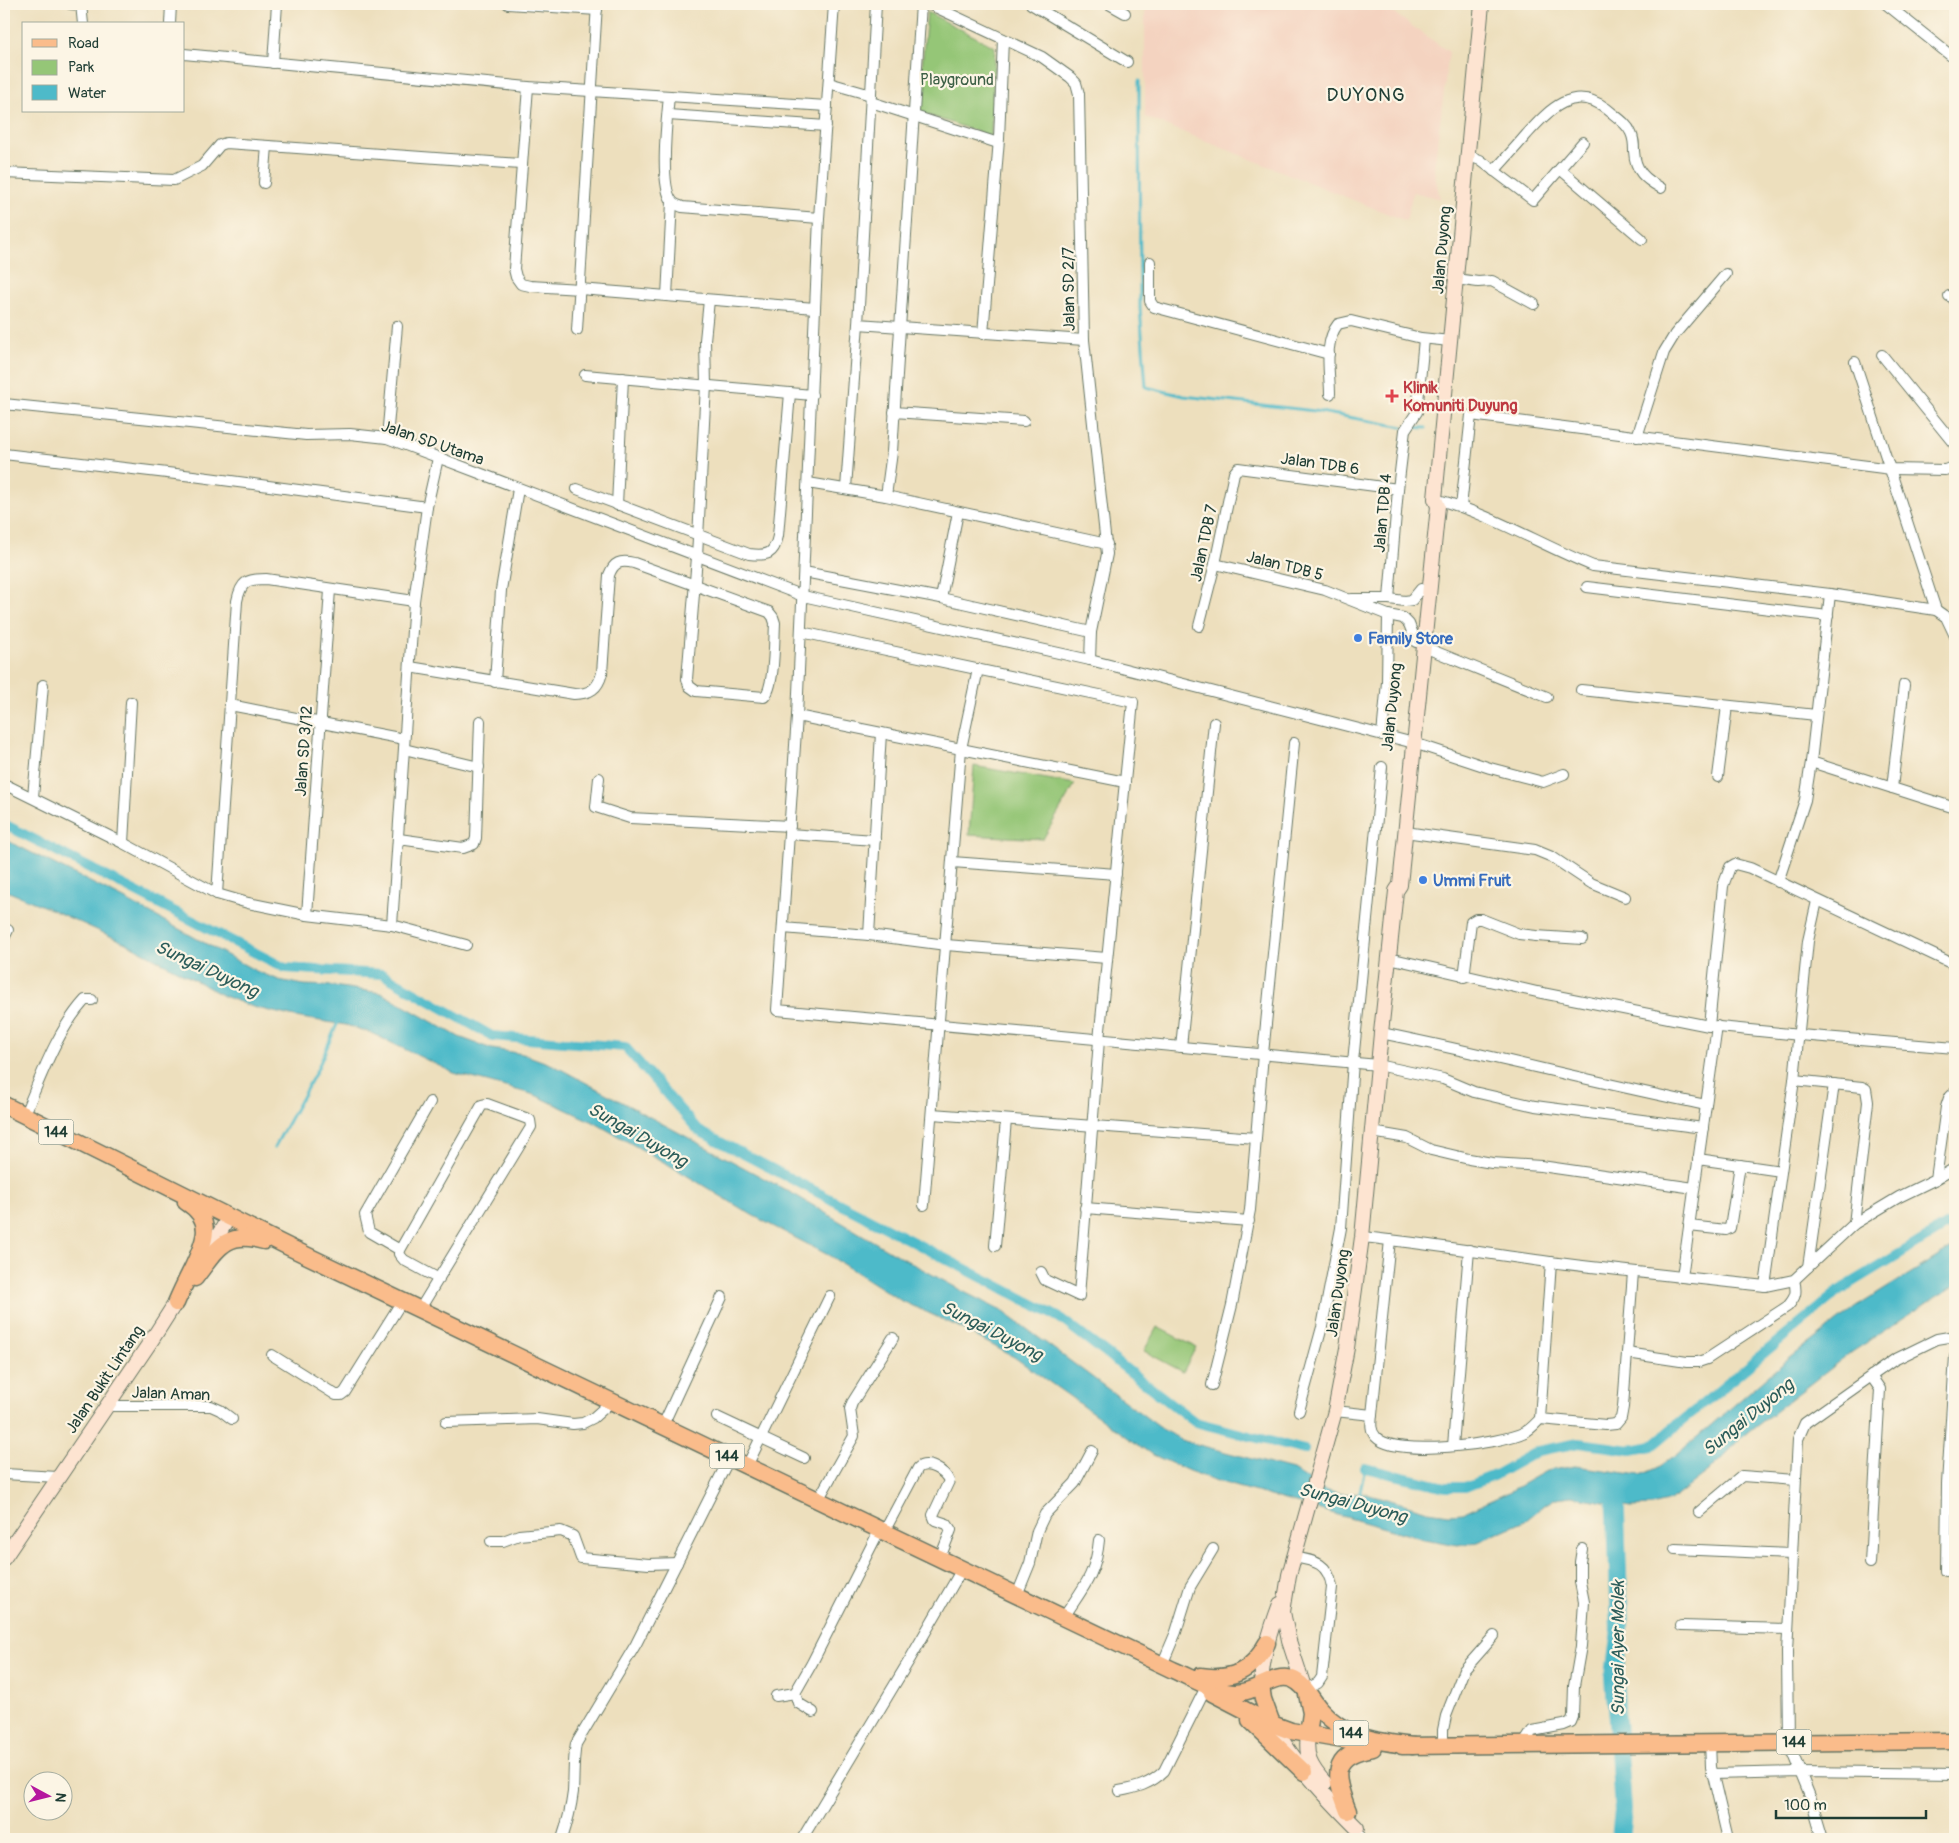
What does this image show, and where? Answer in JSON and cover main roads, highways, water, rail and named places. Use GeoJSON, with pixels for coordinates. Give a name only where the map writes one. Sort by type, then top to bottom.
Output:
{"type":"FeatureCollection","features":[{"type":"Feature","properties":{"kind":"main road","name":"Jalan Duyong"},"geometry":{"type":"LineString","coordinates":[[1396,891],[1391,883],[1438,506],[1435,499],[1482,4]]}},
{"type":"Feature","properties":{"kind":"main road","name":"Jalan Duyong"},"geometry":{"type":"LineString","coordinates":[[1420,644],[1421,589],[1429,504],[1435,499]]}},
{"type":"Feature","properties":{"kind":"main road","name":"Jalan Duyong"},"geometry":{"type":"LineString","coordinates":[[1305,1690],[1284,1626],[1283,1612],[1289,1574],[1335,1411],[1347,1348],[1362,1237],[1396,891],[1400,885],[1410,742]]}},
{"type":"Feature","properties":{"kind":"main road","name":"144"},"geometry":{"type":"LineString","coordinates":[[4,1105],[290,1248],[1168,1667],[1228,1692],[1244,1692],[1274,1679],[1290,1678],[1305,1690],[1335,1724],[1349,1733],[1376,1741],[1413,1746]]}},
{"type":"Feature","properties":{"kind":"main road"},"geometry":{"type":"LineString","coordinates":[[134,1170],[195,1207],[206,1229],[204,1242],[176,1303]]}},
{"type":"Feature","properties":{"kind":"main road","name":"Jalan Bukit Lintang"},"geometry":{"type":"LineString","coordinates":[[4,1558],[176,1303],[230,1217]]}},
{"type":"Feature","properties":{"kind":"main road"},"geometry":{"type":"LineString","coordinates":[[176,1303],[215,1252],[227,1241],[236,1237],[250,1236],[290,1248]]}},
{"type":"Feature","properties":{"kind":"main road"},"geometry":{"type":"LineString","coordinates":[[1289,1574],[1267,1643],[1262,1668],[1261,1686],[1264,1704],[1272,1724],[1286,1748],[1358,1836]]}},
{"type":"Feature","properties":{"kind":"main road"},"geometry":{"type":"LineString","coordinates":[[1168,1667],[1202,1677],[1219,1678],[1230,1676],[1253,1665],[1267,1643]]}},
{"type":"Feature","properties":{"kind":"main road","name":"144"},"geometry":{"type":"LineString","coordinates":[[1168,1667],[1226,1701],[1272,1724],[1308,1734],[1388,1746],[1632,1742],[1955,1741]]}},
{"type":"Feature","properties":{"kind":"main road","name":"144"},"geometry":{"type":"LineString","coordinates":[[1305,1690],[1311,1713],[1307,1751],[1312,1767],[1348,1811],[1358,1836]]}},
{"type":"Feature","properties":{"kind":"main road"},"geometry":{"type":"LineString","coordinates":[[1226,1701],[1258,1726],[1304,1772]]}},
{"type":"Feature","properties":{"kind":"main road"},"geometry":{"type":"LineString","coordinates":[[1348,1811],[1337,1780],[1338,1770],[1342,1762],[1357,1752],[1388,1746]]}},
{"type":"Feature","properties":{"kind":"water","name":"Sungai Duyong"},"geometry":{"type":"Polygon","coordinates":[[[4,839],[126,900],[256,971],[279,980],[304,985],[333,986],[381,993],[459,1037],[492,1049],[523,1054],[553,1065],[797,1196],[893,1253],[1004,1312],[1162,1429],[1184,1441],[1293,1470],[1324,1490],[1339,1494],[1366,1493],[1428,1511],[1449,1514],[1462,1513],[1505,1494],[1546,1471],[1575,1466],[1640,1475],[1675,1456],[1776,1369],[1856,1307],[1950,1249],[1955,1248],[1955,1285],[1851,1352],[1745,1435],[1709,1471],[1670,1501],[1653,1506],[1630,1507],[1572,1496],[1556,1498],[1525,1521],[1478,1542],[1457,1545],[1424,1539],[1217,1481],[1151,1454],[1014,1357],[957,1326],[900,1300],[830,1256],[752,1215],[595,1123],[535,1095],[454,1073],[371,1033],[346,1025],[295,1017],[253,1007],[224,996],[128,944],[4,890],[4,839]]]}},
{"type":"Feature","properties":{"kind":"waterway"},"geometry":{"type":"LineString","coordinates":[[1139,81],[1140,308],[1146,387],[1184,396],[1315,411],[1403,427]]}},
{"type":"Feature","properties":{"kind":"waterway"},"geometry":{"type":"LineString","coordinates":[[1410,427],[1426,428]]}},
{"type":"Feature","properties":{"kind":"waterway"},"geometry":{"type":"LineString","coordinates":[[4,824],[285,968],[382,974],[492,1036],[625,1047],[699,1131],[1060,1318],[1195,1422],[1304,1450]]}},
{"type":"Feature","properties":{"kind":"waterway"},"geometry":{"type":"LineString","coordinates":[[274,1148],[317,1070],[338,1022]]}},
{"type":"Feature","properties":{"kind":"waterway"},"geometry":{"type":"LineString","coordinates":[[1365,1468],[1445,1487],[1465,1487],[1495,1475],[1538,1451],[1579,1443],[1631,1450],[1652,1446],[1840,1290],[1955,1222]]}},
{"type":"Feature","properties":{"kind":"waterway"},"geometry":{"type":"LineString","coordinates":[[1359,1497],[1365,1468]]}},
{"type":"Feature","properties":{"kind":"waterway","name":"Sungai Ayer Molek"},"geometry":{"type":"LineString","coordinates":[[1615,1486],[1620,1629],[1614,1676],[1623,1810],[1620,1839]]}},
{"type":"Feature","properties":{"kind":"place","name":"Klinik Komuniti Duyung"},"geometry":{"type":"Point","coordinates":[1392,396]}},
{"type":"Feature","properties":{"kind":"place","name":"Family Store"},"geometry":{"type":"Point","coordinates":[1358,638]}},
{"type":"Feature","properties":{"kind":"place","name":"Ummi Fruit"},"geometry":{"type":"Point","coordinates":[1423,880]}},
{"type":"Feature","properties":{"kind":"district","name":"DUYONG"},"geometry":{"type":"Point","coordinates":[1366,94]}},
{"type":"Feature","properties":{"kind":"park label","name":"Playground"},"geometry":{"type":"Point","coordinates":[957,79]}}]}
